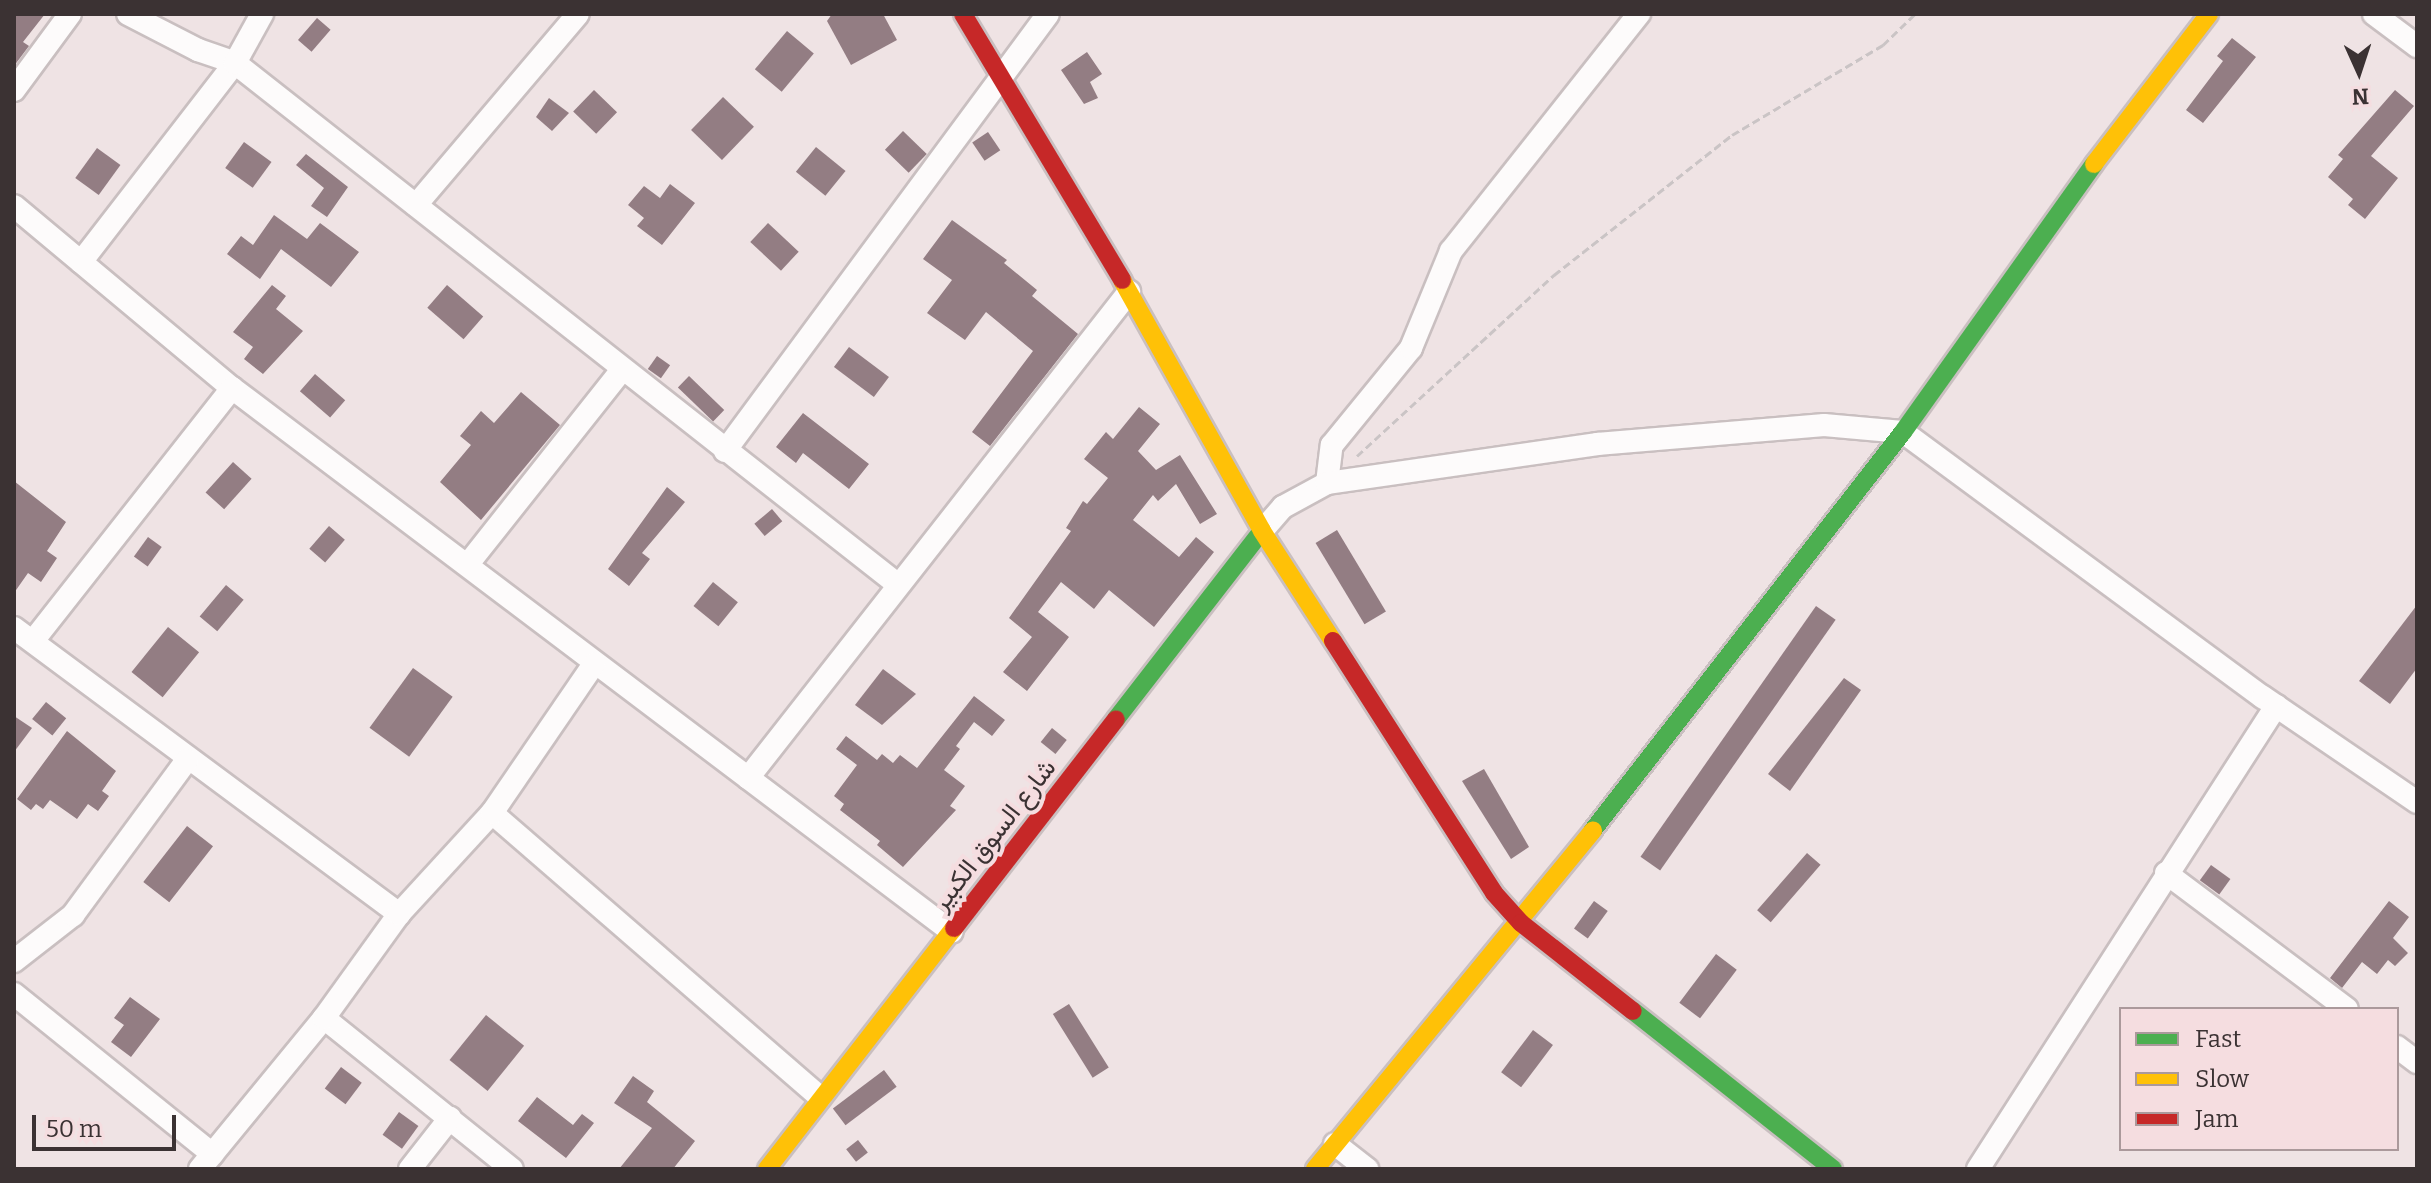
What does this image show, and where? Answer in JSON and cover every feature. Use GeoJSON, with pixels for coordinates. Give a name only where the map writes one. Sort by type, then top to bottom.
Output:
{"type":"FeatureCollection","features":[{"type":"Feature","properties":{"kind":"street"},"geometry":{"type":"LineString","coordinates":[[14,90],[70,14]]}},
{"type":"Feature","properties":{"kind":"street"},"geometry":{"type":"LineString","coordinates":[[128,14],[235,63],[897,584]]}},
{"type":"Feature","properties":{"kind":"street"},"geometry":{"type":"LineString","coordinates":[[81,262],[235,63],[262,14]]}},
{"type":"Feature","properties":{"kind":"street"},"geometry":{"type":"LineString","coordinates":[[416,205],[578,14]]}},
{"type":"Feature","properties":{"kind":"street"},"geometry":{"type":"LineString","coordinates":[[963,14],[1129,292],[1262,531],[1455,835],[1521,923],[1833,1169]]}},
{"type":"Feature","properties":{"kind":"street"},"geometry":{"type":"LineString","coordinates":[[725,451],[1048,14]]}},
{"type":"Feature","properties":{"kind":"street"},"geometry":{"type":"LineString","coordinates":[[1327,483],[1332,445],[1411,348],[1451,251],[1639,14]]}},
{"type":"Feature","properties":{"kind":"street"},"geometry":{"type":"LineString","coordinates":[[1315,1169],[1521,923],[1903,432],[2060,208],[2209,14]]}},
{"type":"Feature","properties":{"kind":"street"},"geometry":{"type":"LineString","coordinates":[[2374,14],[2417,46]]}},
{"type":"Feature","properties":{"kind":"street"},"geometry":{"type":"LineString","coordinates":[[14,206],[232,388],[952,932]]}},
{"type":"Feature","properties":{"kind":"street"},"geometry":{"type":"LineString","coordinates":[[748,778],[897,584],[1129,292]]}},
{"type":"Feature","properties":{"kind":"street"},"geometry":{"type":"LineString","coordinates":[[468,564],[622,370]]}},
{"type":"Feature","properties":{"kind":"street"},"geometry":{"type":"LineString","coordinates":[[33,641],[232,388]]}},
{"type":"Feature","properties":{"kind":"street"},"geometry":{"type":"LineString","coordinates":[[1262,531],[1292,500],[1327,483],[1597,444],[1824,425],[1903,432],[2276,706],[2417,802]]}},
{"type":"Feature","properties":{"kind":"street","name":"شارع السوق الكبير"},"geometry":{"type":"LineString","coordinates":[[767,1169],[1262,531]]}},
{"type":"Feature","properties":{"kind":"street"},"geometry":{"type":"LineString","coordinates":[[14,628],[187,760],[399,914]]}},
{"type":"Feature","properties":{"kind":"street"},"geometry":{"type":"LineString","coordinates":[[14,994],[206,1161],[324,1018],[399,914],[492,813],[594,664]]}},
{"type":"Feature","properties":{"kind":"street"},"geometry":{"type":"LineString","coordinates":[[1978,1169],[2276,706]]}},
{"type":"Feature","properties":{"kind":"street"},"geometry":{"type":"LineString","coordinates":[[14,961],[73,915],[187,760]]}},
{"type":"Feature","properties":{"kind":"street"},"geometry":{"type":"LineString","coordinates":[[492,813],[820,1097]]}},
{"type":"Feature","properties":{"kind":"street"},"geometry":{"type":"LineString","coordinates":[[2166,873],[2344,1007]]}},
{"type":"Feature","properties":{"kind":"street"},"geometry":{"type":"LineString","coordinates":[[324,1018],[512,1169]]}},
{"type":"Feature","properties":{"kind":"street"},"geometry":{"type":"LineString","coordinates":[[2399,1048],[2417,1062]]}},
{"type":"Feature","properties":{"kind":"street"},"geometry":{"type":"LineString","coordinates":[[410,1169],[450,1118]]}},
{"type":"Feature","properties":{"kind":"street"},"geometry":{"type":"LineString","coordinates":[[1335,1144],[1367,1169]]}},
{"type":"Feature","properties":{"kind":"path"},"geometry":{"type":"LineString","coordinates":[[1327,483],[1554,275],[1732,135],[1883,45],[1915,14]]}},
{"type":"Feature","properties":{"kind":"building"},"geometry":{"type":"Polygon","coordinates":[[[14,14],[45,14],[23,42],[29,46],[14,66],[14,14]]]}},
{"type":"Feature","properties":{"kind":"building"},"geometry":{"type":"Polygon","coordinates":[[[832,14],[883,14],[897,40],[851,65],[827,21],[832,14]]]}},
{"type":"Feature","properties":{"kind":"building"},"geometry":{"type":"Polygon","coordinates":[[[317,18],[331,30],[312,52],[298,40],[317,18]]]}},
{"type":"Feature","properties":{"kind":"building"},"geometry":{"type":"Polygon","coordinates":[[[787,31],[814,53],[782,92],[755,69],[787,31]]]}},
{"type":"Feature","properties":{"kind":"building"},"geometry":{"type":"Polygon","coordinates":[[[2232,38],[2256,57],[2203,123],[2186,110],[2223,61],[2217,56],[2232,38]]]}},
{"type":"Feature","properties":{"kind":"building"},"geometry":{"type":"Polygon","coordinates":[[[1087,52],[1102,74],[1090,82],[1098,98],[1084,104],[1061,70],[1087,52]]]}},
{"type":"Feature","properties":{"kind":"building"},"geometry":{"type":"Polygon","coordinates":[[[594,90],[617,112],[596,134],[573,112],[594,90]]]}},
{"type":"Feature","properties":{"kind":"building"},"geometry":{"type":"Polygon","coordinates":[[[2395,90],[2414,106],[2371,156],[2398,178],[2365,219],[2348,205],[2353,199],[2328,177],[2343,159],[2338,155],[2395,90]]]}},
{"type":"Feature","properties":{"kind":"building"},"geometry":{"type":"Polygon","coordinates":[[[723,97],[754,127],[722,160],[691,130],[723,97]]]}},
{"type":"Feature","properties":{"kind":"building"},"geometry":{"type":"Polygon","coordinates":[[[549,98],[569,113],[552,131],[536,117],[549,98]]]}},
{"type":"Feature","properties":{"kind":"building"},"geometry":{"type":"Polygon","coordinates":[[[903,131],[927,154],[909,173],[885,150],[903,131]]]}},
{"type":"Feature","properties":{"kind":"building"},"geometry":{"type":"Polygon","coordinates":[[[988,132],[1000,150],[985,161],[972,143],[988,132]]]}},
{"type":"Feature","properties":{"kind":"building"},"geometry":{"type":"Polygon","coordinates":[[[244,142],[272,162],[253,188],[225,168],[244,142]]]}},
{"type":"Feature","properties":{"kind":"building"},"geometry":{"type":"Polygon","coordinates":[[[816,147],[846,171],[825,196],[796,172],[816,147]]]}},
{"type":"Feature","properties":{"kind":"building"},"geometry":{"type":"Polygon","coordinates":[[[97,148],[120,165],[99,195],[75,178],[97,148]]]}},
{"type":"Feature","properties":{"kind":"building"},"geometry":{"type":"Polygon","coordinates":[[[306,154],[348,187],[327,217],[311,206],[324,188],[296,165],[306,154]]]}},
{"type":"Feature","properties":{"kind":"building"},"geometry":{"type":"Polygon","coordinates":[[[670,184],[695,203],[662,245],[637,226],[644,218],[628,205],[644,186],[660,198],[670,184]]]}},
{"type":"Feature","properties":{"kind":"building"},"geometry":{"type":"Polygon","coordinates":[[[274,215],[307,239],[320,223],[359,252],[331,287],[281,249],[260,279],[227,254],[241,236],[253,245],[274,215]]]}},
{"type":"Feature","properties":{"kind":"building"},"geometry":{"type":"Polygon","coordinates":[[[952,220],[1007,260],[1004,263],[1037,290],[1032,296],[1078,334],[990,446],[972,432],[1033,351],[986,312],[965,340],[927,313],[952,280],[923,259],[952,220]]]}},
{"type":"Feature","properties":{"kind":"building"},"geometry":{"type":"Polygon","coordinates":[[[768,223],[799,252],[781,271],[750,242],[768,223]]]}},
{"type":"Feature","properties":{"kind":"building"},"geometry":{"type":"Polygon","coordinates":[[[272,285],[286,296],[276,309],[303,331],[263,374],[244,359],[253,347],[233,332],[272,285]]]}},
{"type":"Feature","properties":{"kind":"building"},"geometry":{"type":"Polygon","coordinates":[[[447,285],[483,316],[464,339],[427,308],[447,285]]]}},
{"type":"Feature","properties":{"kind":"building"},"geometry":{"type":"Polygon","coordinates":[[[849,347],[889,377],[874,397],[834,367],[849,347]]]}},
{"type":"Feature","properties":{"kind":"building"},"geometry":{"type":"Polygon","coordinates":[[[657,356],[670,365],[661,378],[648,369],[657,356]]]}},
{"type":"Feature","properties":{"kind":"building"},"geometry":{"type":"Polygon","coordinates":[[[315,374],[345,400],[330,418],[300,391],[315,374]]]}},
{"type":"Feature","properties":{"kind":"building"},"geometry":{"type":"Polygon","coordinates":[[[689,376],[724,410],[713,422],[678,388],[689,376]]]}},
{"type":"Feature","properties":{"kind":"building"},"geometry":{"type":"Polygon","coordinates":[[[521,392],[560,425],[481,520],[440,482],[471,445],[460,436],[481,411],[494,423],[521,392]]]}},
{"type":"Feature","properties":{"kind":"building"},"geometry":{"type":"Polygon","coordinates":[[[1139,407],[1160,424],[1138,451],[1156,470],[1180,455],[1217,514],[1200,524],[1176,484],[1158,501],[1153,495],[1133,520],[1179,557],[1196,537],[1214,552],[1154,627],[1109,590],[1094,609],[1061,582],[1038,612],[1069,637],[1027,691],[1003,672],[1032,637],[1009,618],[1071,531],[1066,528],[1083,501],[1087,504],[1108,478],[1084,459],[1106,432],[1113,439],[1139,407]]]}},
{"type":"Feature","properties":{"kind":"building"},"geometry":{"type":"Polygon","coordinates":[[[803,413],[869,464],[849,489],[803,453],[796,463],[776,447],[803,413]]]}},
{"type":"Feature","properties":{"kind":"building"},"geometry":{"type":"Polygon","coordinates":[[[233,462],[252,479],[224,509],[206,492],[233,462]]]}},
{"type":"Feature","properties":{"kind":"building"},"geometry":{"type":"Polygon","coordinates":[[[14,481],[66,522],[47,551],[57,558],[41,582],[28,573],[14,593],[14,481]]]}},
{"type":"Feature","properties":{"kind":"building"},"geometry":{"type":"Polygon","coordinates":[[[667,487],[685,502],[642,553],[650,559],[629,586],[608,569],[667,487]]]}},
{"type":"Feature","properties":{"kind":"building"},"geometry":{"type":"Polygon","coordinates":[[[772,509],[782,521],[765,536],[754,524],[772,509]]]}},
{"type":"Feature","properties":{"kind":"building"},"geometry":{"type":"Polygon","coordinates":[[[329,526],[345,540],[325,562],[309,549],[329,526]]]}},
{"type":"Feature","properties":{"kind":"building"},"geometry":{"type":"Polygon","coordinates":[[[1337,530],[1386,611],[1364,624],[1316,543],[1337,530]]]}},
{"type":"Feature","properties":{"kind":"building"},"geometry":{"type":"Polygon","coordinates":[[[148,537],[162,547],[148,566],[134,556],[148,537]]]}},
{"type":"Feature","properties":{"kind":"building"},"geometry":{"type":"Polygon","coordinates":[[[713,582],[738,602],[718,626],[693,606],[713,582]]]}},
{"type":"Feature","properties":{"kind":"building"},"geometry":{"type":"Polygon","coordinates":[[[226,585],[244,600],[217,631],[200,616],[226,585]]]}},
{"type":"Feature","properties":{"kind":"building"},"geometry":{"type":"Polygon","coordinates":[[[2417,605],[2417,668],[2390,704],[2359,681],[2417,605]]]}},
{"type":"Feature","properties":{"kind":"building"},"geometry":{"type":"Polygon","coordinates":[[[1816,606],[1836,620],[1660,870],[1640,857],[1816,606]]]}},
{"type":"Feature","properties":{"kind":"building"},"geometry":{"type":"Polygon","coordinates":[[[168,627],[199,652],[163,697],[131,672],[168,627]]]}},
{"type":"Feature","properties":{"kind":"building"},"geometry":{"type":"Polygon","coordinates":[[[413,668],[453,697],[409,757],[370,728],[413,668]]]}},
{"type":"Feature","properties":{"kind":"building"},"geometry":{"type":"Polygon","coordinates":[[[883,669],[916,694],[882,725],[855,705],[883,669]]]}},
{"type":"Feature","properties":{"kind":"building"},"geometry":{"type":"Polygon","coordinates":[[[1844,678],[1861,690],[1790,791],[1768,774],[1844,678]]]}},
{"type":"Feature","properties":{"kind":"building"},"geometry":{"type":"Polygon","coordinates":[[[974,696],[1005,720],[992,736],[974,722],[956,746],[960,749],[944,770],[965,786],[950,806],[956,810],[903,867],[877,845],[880,841],[840,810],[844,804],[834,796],[857,765],[836,749],[846,736],[877,760],[882,754],[893,763],[900,755],[917,768],[974,696]]]}},
{"type":"Feature","properties":{"kind":"building"},"geometry":{"type":"Polygon","coordinates":[[[46,702],[66,718],[52,735],[32,719],[46,702]]]}},
{"type":"Feature","properties":{"kind":"building"},"geometry":{"type":"Polygon","coordinates":[[[14,716],[32,728],[14,752],[14,716]]]}},
{"type":"Feature","properties":{"kind":"building"},"geometry":{"type":"Polygon","coordinates":[[[1052,728],[1067,740],[1055,754],[1041,742],[1052,728]]]}},
{"type":"Feature","properties":{"kind":"building"},"geometry":{"type":"Polygon","coordinates":[[[67,731],[116,771],[102,791],[109,796],[98,811],[88,804],[77,819],[50,800],[43,809],[36,804],[31,810],[17,799],[67,731]]]}},
{"type":"Feature","properties":{"kind":"building"},"geometry":{"type":"Polygon","coordinates":[[[1484,769],[1529,847],[1511,859],[1462,781],[1484,769]]]}},
{"type":"Feature","properties":{"kind":"building"},"geometry":{"type":"Polygon","coordinates":[[[187,826],[213,846],[169,902],[143,882],[187,826]]]}},
{"type":"Feature","properties":{"kind":"building"},"geometry":{"type":"Polygon","coordinates":[[[1807,853],[1821,865],[1771,922],[1757,910],[1807,853]]]}},
{"type":"Feature","properties":{"kind":"building"},"geometry":{"type":"Polygon","coordinates":[[[2211,865],[2230,879],[2219,894],[2200,880],[2211,865]]]}},
{"type":"Feature","properties":{"kind":"building"},"geometry":{"type":"Polygon","coordinates":[[[1594,901],[1608,911],[1588,938],[1574,929],[1594,901]]]}},
{"type":"Feature","properties":{"kind":"building"},"geometry":{"type":"Polygon","coordinates":[[[2389,901],[2409,917],[2393,938],[2408,953],[2395,966],[2388,960],[2377,974],[2362,962],[2342,988],[2330,978],[2389,901]]]}},
{"type":"Feature","properties":{"kind":"building"},"geometry":{"type":"Polygon","coordinates":[[[1716,954],[1737,970],[1700,1018],[1679,1003],[1716,954]]]}},
{"type":"Feature","properties":{"kind":"building"},"geometry":{"type":"Polygon","coordinates":[[[130,997],[160,1019],[131,1057],[111,1042],[124,1025],[114,1018],[130,997]]]}},
{"type":"Feature","properties":{"kind":"building"},"geometry":{"type":"Polygon","coordinates":[[[1069,1004],[1109,1068],[1093,1078],[1053,1014],[1069,1004]]]}},
{"type":"Feature","properties":{"kind":"building"},"geometry":{"type":"Polygon","coordinates":[[[486,1015],[524,1046],[488,1091],[449,1060],[486,1015]]]}},
{"type":"Feature","properties":{"kind":"building"},"geometry":{"type":"Polygon","coordinates":[[[1533,1030],[1553,1045],[1521,1087],[1501,1072],[1533,1030]]]}},
{"type":"Feature","properties":{"kind":"building"},"geometry":{"type":"Polygon","coordinates":[[[341,1067],[362,1083],[346,1104],[325,1089],[341,1067]]]}},
{"type":"Feature","properties":{"kind":"building"},"geometry":{"type":"Polygon","coordinates":[[[884,1070],[897,1087],[846,1125],[833,1109],[884,1070]]]}},
{"type":"Feature","properties":{"kind":"building"},"geometry":{"type":"Polygon","coordinates":[[[633,1076],[654,1091],[647,1102],[695,1141],[673,1169],[619,1169],[652,1128],[614,1103],[633,1076]]]}},
{"type":"Feature","properties":{"kind":"building"},"geometry":{"type":"Polygon","coordinates":[[[537,1097],[573,1125],[582,1114],[594,1123],[566,1158],[518,1121],[537,1097]]]}},
{"type":"Feature","properties":{"kind":"building"},"geometry":{"type":"Polygon","coordinates":[[[399,1112],[418,1126],[402,1149],[383,1135],[399,1112]]]}},
{"type":"Feature","properties":{"kind":"building"},"geometry":{"type":"Polygon","coordinates":[[[858,1140],[868,1153],[856,1162],[846,1149],[858,1140]]]}},
{"type":"Feature","properties":{"kind":"traffic: fast"},"geometry":{"type":"LineString","coordinates":[[1593,830],[1903,432],[2094,164]]}},
{"type":"Feature","properties":{"kind":"traffic: fast"},"geometry":{"type":"LineString","coordinates":[[1116,719],[1262,531]]}},
{"type":"Feature","properties":{"kind":"traffic: fast"},"geometry":{"type":"LineString","coordinates":[[1633,1011],[1833,1169]]}},
{"type":"Feature","properties":{"kind":"traffic: slow"},"geometry":{"type":"LineString","coordinates":[[2094,164],[2209,14]]}},
{"type":"Feature","properties":{"kind":"traffic: slow"},"geometry":{"type":"LineString","coordinates":[[1122,280],[1262,531],[1333,641]]}},
{"type":"Feature","properties":{"kind":"traffic: slow"},"geometry":{"type":"LineString","coordinates":[[1315,1169],[1593,830]]}},
{"type":"Feature","properties":{"kind":"traffic: slow"},"geometry":{"type":"LineString","coordinates":[[767,1169],[954,928]]}},
{"type":"Feature","properties":{"kind":"traffic: jam"},"geometry":{"type":"LineString","coordinates":[[963,14],[1122,280]]}},
{"type":"Feature","properties":{"kind":"traffic: jam"},"geometry":{"type":"LineString","coordinates":[[1333,641],[1494,893],[1521,923],[1633,1011]]}},
{"type":"Feature","properties":{"kind":"traffic: jam"},"geometry":{"type":"LineString","coordinates":[[954,928],[1116,719]]}}]}
